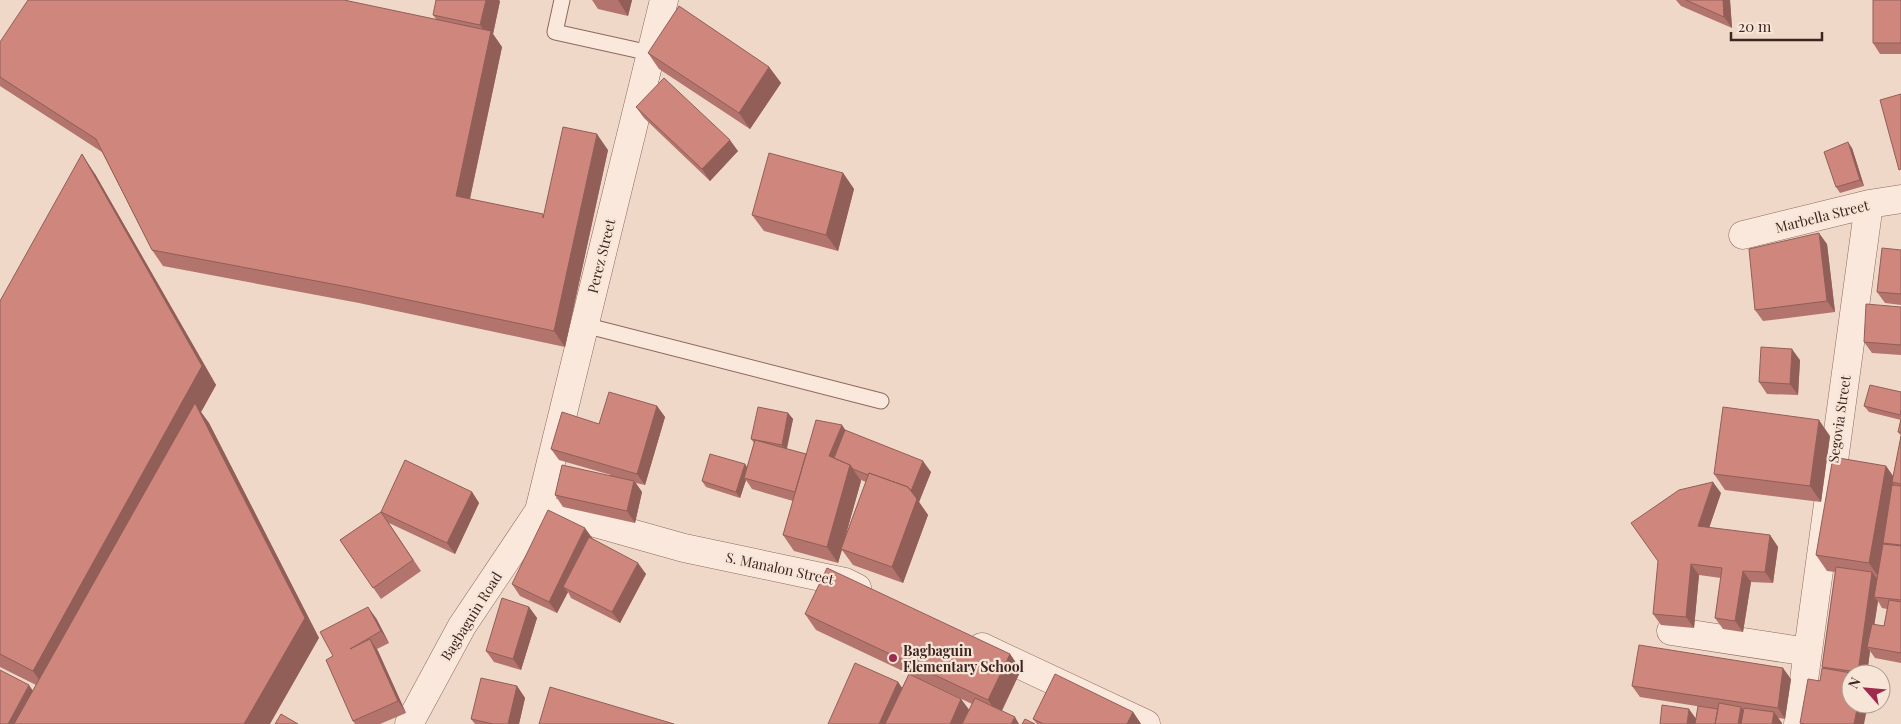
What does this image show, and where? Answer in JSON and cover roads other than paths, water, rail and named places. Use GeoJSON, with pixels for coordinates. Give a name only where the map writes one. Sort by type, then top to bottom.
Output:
{"type":"FeatureCollection","features":[{"type":"Feature","properties":{"kind":"street","name":"Perez Street"},"geometry":{"type":"LineString","coordinates":[[539,511],[664,0]]}},
{"type":"Feature","properties":{"kind":"street","name":"Marbella Street"},"geometry":{"type":"LineString","coordinates":[[1743,235],[1869,204],[1901,199]]}},
{"type":"Feature","properties":{"kind":"street","name":"Segovia Street"},"geometry":{"type":"LineString","coordinates":[[1798,724],[1869,204]]}},
{"type":"Feature","properties":{"kind":"street","name":"S. Manalon Street"},"geometry":{"type":"LineString","coordinates":[[539,511],[563,514],[684,548],[845,582],[881,599]]}},
{"type":"Feature","properties":{"kind":"street","name":"Bagbaguin Road"},"geometry":{"type":"LineString","coordinates":[[409,724],[462,626],[539,511]]}},
{"type":"Feature","properties":{"kind":"street"},"geometry":{"type":"LineString","coordinates":[[1670,631],[1808,652]]}},
{"type":"Feature","properties":{"kind":"street"},"geometry":{"type":"LineString","coordinates":[[960,636],[1146,724]]}},
{"type":"Feature","properties":{"kind":"lane"},"geometry":{"type":"LineString","coordinates":[[562,0],[555,32],[650,53]]}},
{"type":"Feature","properties":{"kind":"lane"},"geometry":{"type":"LineString","coordinates":[[584,325],[881,401]]}},
{"type":"Feature","properties":{"kind":"place","name":"Bagbaguin Elementary School"},"geometry":{"type":"Point","coordinates":[893,658]}}]}
